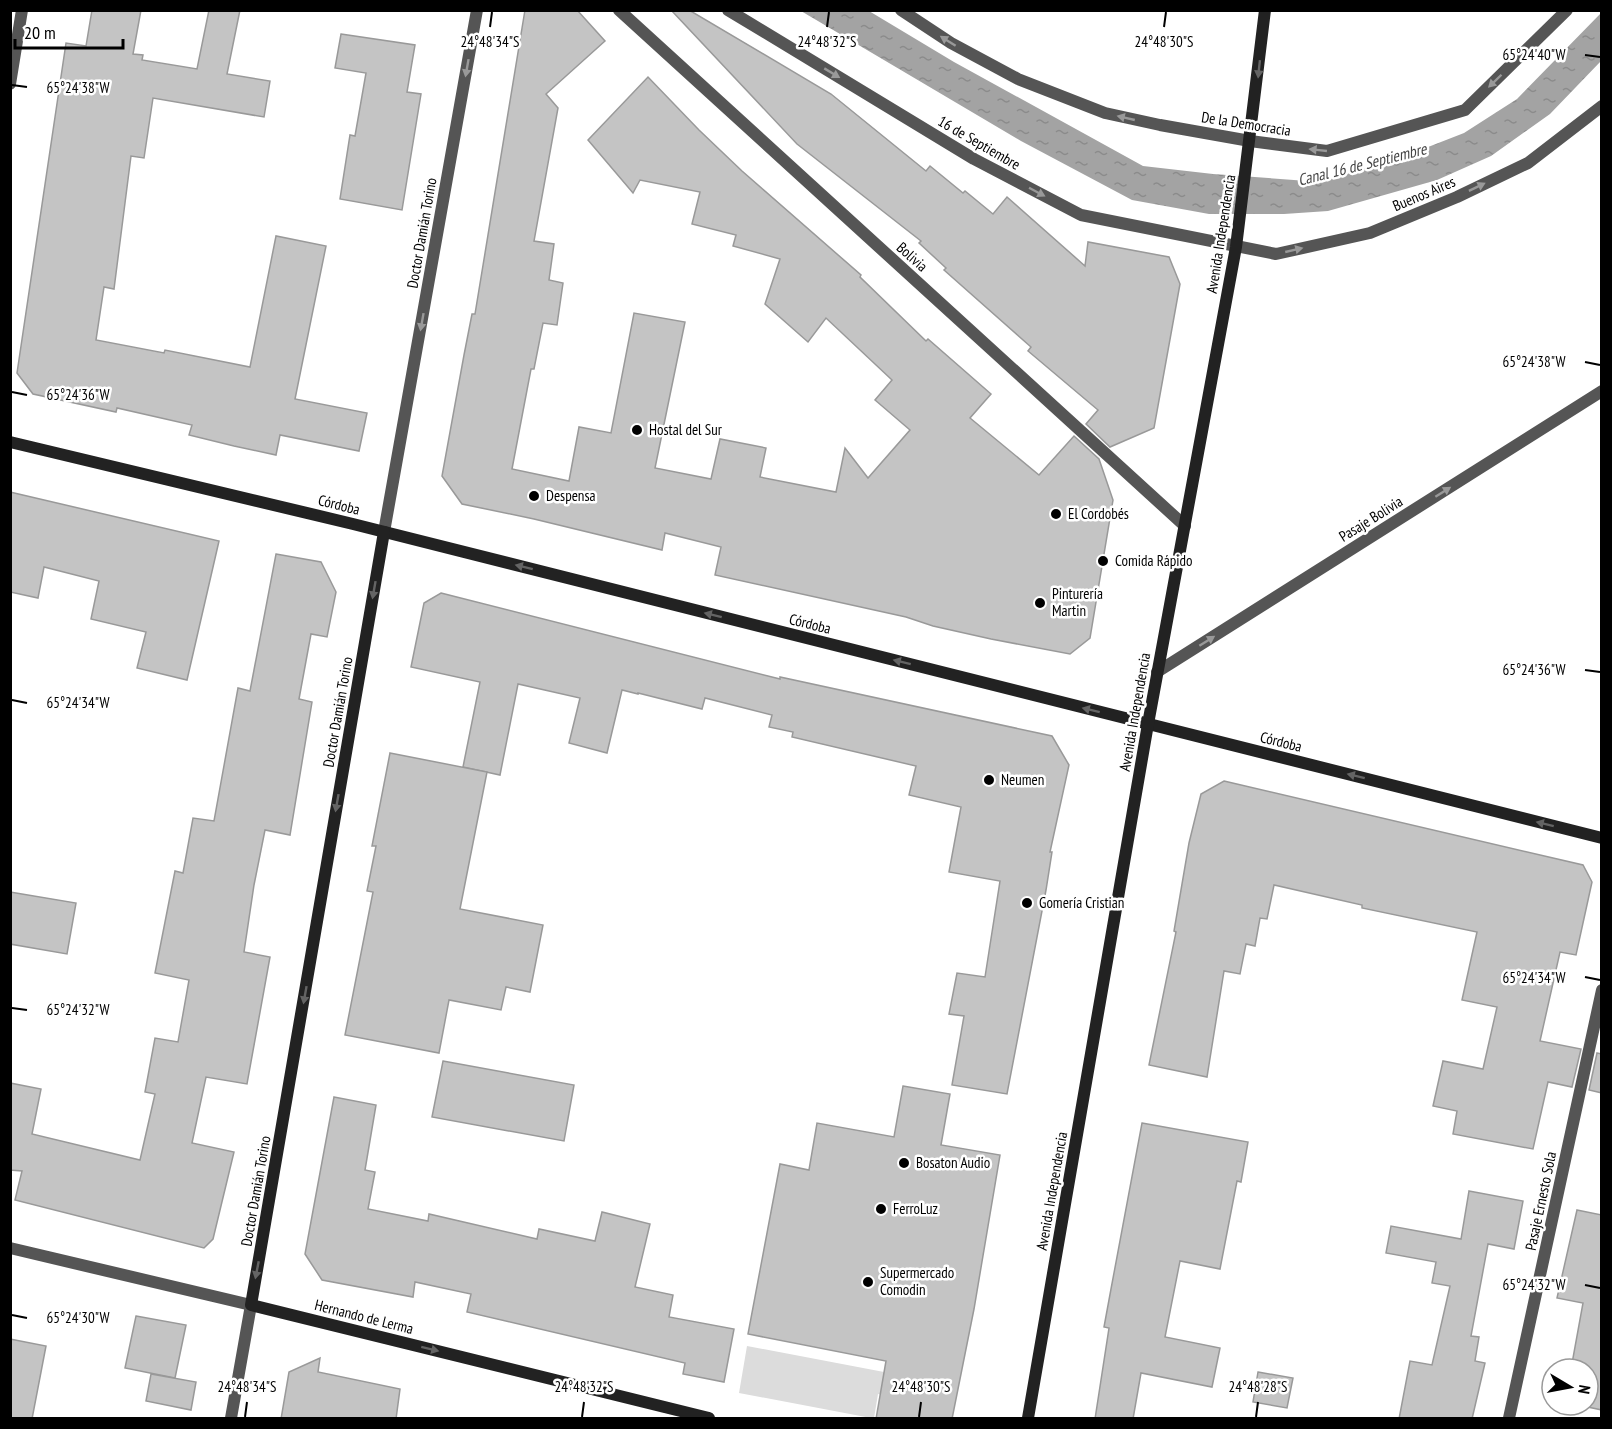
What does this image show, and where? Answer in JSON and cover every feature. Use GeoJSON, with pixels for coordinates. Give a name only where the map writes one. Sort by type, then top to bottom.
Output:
{"type":"FeatureCollection","features":[{"type":"Feature","properties":{"kind":"main road","name":"Avenida Independencia"},"geometry":{"type":"LineString","coordinates":[[1028,1419],[1157,672],[1236,247],[1265,10]]}},
{"type":"Feature","properties":{"kind":"main road","name":"Córdoba"},"geometry":{"type":"LineString","coordinates":[[10,442],[384,532],[1602,838]]}},
{"type":"Feature","properties":{"kind":"main road","name":"Doctor Damián Torino"},"geometry":{"type":"LineString","coordinates":[[251,1305],[384,532]]}},
{"type":"Feature","properties":{"kind":"main road","name":"Hernando de Lerma"},"geometry":{"type":"LineString","coordinates":[[251,1305],[709,1419]]}},
{"type":"Feature","properties":{"kind":"street"},"geometry":{"type":"LineString","coordinates":[[10,84],[22,10]]}},
{"type":"Feature","properties":{"kind":"street","name":"Doctor Damián Torino"},"geometry":{"type":"LineString","coordinates":[[384,532],[477,10]]}},
{"type":"Feature","properties":{"kind":"street","name":"Bolivia"},"geometry":{"type":"LineString","coordinates":[[619,10],[1185,526]]}},
{"type":"Feature","properties":{"kind":"street","name":"16 de Septiembre"},"geometry":{"type":"LineString","coordinates":[[728,10],[974,159],[1081,216],[1236,247]]}},
{"type":"Feature","properties":{"kind":"street","name":"De la Democracia"},"geometry":{"type":"LineString","coordinates":[[901,10],[951,43],[1018,79],[1105,113],[1250,141],[1327,152],[1465,110],[1567,10]]}},
{"type":"Feature","properties":{"kind":"street","name":"Buenos Aires"},"geometry":{"type":"LineString","coordinates":[[1236,247],[1276,254],[1370,233],[1457,197],[1528,163],[1602,106]]}},
{"type":"Feature","properties":{"kind":"street","name":"Pasaje Bolivia"},"geometry":{"type":"LineString","coordinates":[[1157,672],[1601,391]]}},
{"type":"Feature","properties":{"kind":"street","name":"Pasaje Ernesto Sola"},"geometry":{"type":"LineString","coordinates":[[1509,1419],[1602,990]]}},
{"type":"Feature","properties":{"kind":"street","name":"Hernando de Lerma"},"geometry":{"type":"LineString","coordinates":[[10,1248],[251,1305]]}},
{"type":"Feature","properties":{"kind":"street","name":"Doctor Damián Torino"},"geometry":{"type":"LineString","coordinates":[[231,1419],[251,1305]]}},
{"type":"Feature","properties":{"kind":"shaded area"},"geometry":{"type":"Polygon","coordinates":[[[747,1346],[905,1376],[901,1398],[878,1394],[874,1418],[871,1418],[739,1393],[747,1346]]]}},
{"type":"Feature","properties":{"kind":"water"},"geometry":{"type":"Polygon","coordinates":[[[801,11],[869,11],[954,62],[1143,166],[1321,182],[1405,156],[1464,133],[1517,99],[1601,13],[1601,61],[1550,114],[1491,156],[1437,180],[1328,211],[1284,214],[1209,214],[1132,200],[1021,141],[801,11]]]}},
{"type":"Feature","properties":{"kind":"building"},"geometry":{"type":"Polygon","coordinates":[[[92,10],[141,10],[133,54],[143,55],[142,60],[197,69],[209,10],[240,10],[227,74],[270,81],[264,117],[153,98],[144,158],[131,156],[114,289],[104,287],[96,340],[164,353],[165,350],[250,367],[276,236],[326,246],[295,399],[367,413],[359,451],[280,435],[276,455],[234,446],[189,435],[192,425],[117,408],[116,412],[33,394],[17,373],[66,43],[86,46],[92,10]]]}},
{"type":"Feature","properties":{"kind":"building"},"geometry":{"type":"Polygon","coordinates":[[[525,10],[577,10],[605,41],[546,94],[558,108],[534,241],[554,244],[549,280],[563,283],[557,325],[543,323],[534,369],[531,369],[512,469],[569,481],[579,427],[611,433],[634,313],[685,322],[655,468],[711,479],[720,439],[766,448],[760,477],[836,492],[845,448],[868,478],[910,430],[875,400],[892,380],[826,318],[808,342],[765,304],[780,259],[733,246],[736,235],[692,224],[700,192],[640,180],[633,193],[588,140],[648,77],[742,171],[861,275],[860,277],[926,341],[928,339],[991,394],[970,418],[1039,475],[1074,436],[1099,459],[1113,500],[1090,638],[1070,654],[991,639],[933,626],[906,617],[715,575],[721,547],[665,533],[662,550],[462,504],[442,476],[472,314],[475,314],[525,10]]]}},
{"type":"Feature","properties":{"kind":"building"},"geometry":{"type":"Polygon","coordinates":[[[671,10],[689,10],[831,94],[926,171],[930,166],[993,214],[1007,197],[1085,266],[1088,242],[1169,257],[1180,284],[1154,428],[1110,447],[1086,424],[1098,410],[1028,351],[1031,347],[944,270],[946,268],[919,243],[921,241],[797,144],[671,10]]]}},
{"type":"Feature","properties":{"kind":"building"},"geometry":{"type":"Polygon","coordinates":[[[341,34],[415,45],[407,92],[421,94],[402,210],[340,199],[350,135],[355,136],[366,73],[335,68],[341,34]]]}},
{"type":"Feature","properties":{"kind":"building"},"geometry":{"type":"Polygon","coordinates":[[[10,492],[219,541],[187,680],[137,668],[146,632],[91,619],[99,581],[44,567],[38,598],[10,592],[10,492]]]}},
{"type":"Feature","properties":{"kind":"building"},"geometry":{"type":"Polygon","coordinates":[[[276,554],[321,562],[336,592],[327,637],[311,634],[299,699],[312,702],[290,835],[265,830],[254,885],[244,952],[270,957],[247,1084],[206,1077],[192,1143],[234,1152],[213,1239],[204,1248],[15,1200],[22,1171],[10,1170],[10,1083],[41,1089],[32,1134],[140,1160],[155,1094],[145,1092],[155,1038],[178,1042],[189,980],[155,973],[175,871],[183,873],[193,818],[214,821],[238,688],[250,691],[276,554]]]}},
{"type":"Feature","properties":{"kind":"building"},"geometry":{"type":"Polygon","coordinates":[[[441,593],[780,679],[780,677],[1052,736],[1069,765],[1050,852],[1052,852],[1046,890],[1007,1094],[952,1085],[964,1016],[949,1014],[957,973],[985,977],[1000,881],[949,872],[961,807],[909,795],[916,766],[792,737],[793,732],[769,727],[772,715],[705,698],[702,709],[622,690],[607,753],[569,743],[580,698],[518,684],[500,775],[463,767],[480,682],[411,667],[424,603],[441,593]]]}},
{"type":"Feature","properties":{"kind":"building"},"geometry":{"type":"Polygon","coordinates":[[[390,753],[487,772],[460,909],[543,925],[530,992],[506,987],[501,1010],[449,1000],[439,1053],[345,1035],[373,892],[367,891],[376,846],[372,846],[390,753]]]}},
{"type":"Feature","properties":{"kind":"building"},"geometry":{"type":"Polygon","coordinates":[[[1224,781],[1583,865],[1592,882],[1576,955],[1560,952],[1540,1041],[1581,1049],[1572,1087],[1548,1082],[1533,1149],[1453,1134],[1457,1111],[1433,1106],[1443,1061],[1483,1069],[1497,1007],[1462,1000],[1477,932],[1362,908],[1362,905],[1274,885],[1267,919],[1260,918],[1255,946],[1246,944],[1240,974],[1224,971],[1207,1077],[1149,1065],[1176,932],[1174,931],[1189,843],[1201,794],[1224,781]]]}},
{"type":"Feature","properties":{"kind":"building"},"geometry":{"type":"Polygon","coordinates":[[[10,892],[76,903],[67,954],[10,944],[10,892]]]}},
{"type":"Feature","properties":{"kind":"building"},"geometry":{"type":"Polygon","coordinates":[[[1597,1053],[1602,1054],[1602,1093],[1589,1090],[1597,1053]]]}},
{"type":"Feature","properties":{"kind":"building"},"geometry":{"type":"Polygon","coordinates":[[[443,1061],[574,1085],[564,1141],[432,1117],[443,1061]]]}},
{"type":"Feature","properties":{"kind":"building"},"geometry":{"type":"Polygon","coordinates":[[[903,1086],[950,1094],[941,1145],[1000,1155],[974,1309],[952,1419],[876,1419],[886,1361],[748,1334],[780,1164],[809,1170],[817,1123],[894,1137],[903,1086]]]}},
{"type":"Feature","properties":{"kind":"building"},"geometry":{"type":"Polygon","coordinates":[[[334,1097],[376,1105],[365,1170],[375,1172],[368,1209],[428,1221],[429,1214],[537,1239],[539,1229],[595,1241],[602,1212],[650,1224],[635,1287],[673,1295],[669,1317],[734,1329],[724,1382],[683,1374],[685,1363],[467,1312],[471,1294],[415,1282],[413,1297],[322,1280],[305,1254],[334,1097]]]}},
{"type":"Feature","properties":{"kind":"building"},"geometry":{"type":"Polygon","coordinates":[[[1142,1123],[1248,1142],[1241,1182],[1237,1181],[1220,1269],[1180,1261],[1165,1337],[1220,1348],[1212,1387],[1141,1373],[1133,1419],[1095,1419],[1109,1328],[1104,1327],[1142,1123]]]}},
{"type":"Feature","properties":{"kind":"building"},"geometry":{"type":"Polygon","coordinates":[[[1469,1191],[1523,1201],[1514,1249],[1488,1244],[1471,1336],[1479,1337],[1475,1361],[1485,1363],[1472,1419],[1399,1419],[1410,1361],[1432,1365],[1450,1286],[1432,1283],[1436,1262],[1386,1253],[1391,1226],[1461,1239],[1469,1191]]]}},
{"type":"Feature","properties":{"kind":"building"},"geometry":{"type":"Polygon","coordinates":[[[1577,1210],[1602,1215],[1602,1410],[1600,1410],[1600,1357],[1573,1357],[1583,1303],[1557,1298],[1577,1210]]]}},
{"type":"Feature","properties":{"kind":"building"},"geometry":{"type":"Polygon","coordinates":[[[136,1316],[186,1325],[175,1378],[125,1368],[136,1316]]]}},
{"type":"Feature","properties":{"kind":"building"},"geometry":{"type":"Polygon","coordinates":[[[10,1339],[46,1346],[32,1419],[10,1419],[10,1339]]]}},
{"type":"Feature","properties":{"kind":"building"},"geometry":{"type":"Polygon","coordinates":[[[320,1358],[318,1372],[400,1389],[396,1419],[281,1419],[289,1372],[320,1358]]]}},
{"type":"Feature","properties":{"kind":"building"},"geometry":{"type":"Polygon","coordinates":[[[1258,1372],[1293,1378],[1287,1408],[1253,1402],[1258,1372]]]}},
{"type":"Feature","properties":{"kind":"building"},"geometry":{"type":"Polygon","coordinates":[[[151,1374],[196,1382],[191,1410],[146,1401],[151,1374]]]}},
{"type":"Feature","properties":{"kind":"place","name":"Hostal del Sur"},"geometry":{"type":"Point","coordinates":[637,430]}},
{"type":"Feature","properties":{"kind":"place","name":"Despensa"},"geometry":{"type":"Point","coordinates":[534,496]}},
{"type":"Feature","properties":{"kind":"place","name":"El Cordobés"},"geometry":{"type":"Point","coordinates":[1056,514]}},
{"type":"Feature","properties":{"kind":"place","name":"Comida Rápido"},"geometry":{"type":"Point","coordinates":[1103,561]}},
{"type":"Feature","properties":{"kind":"place","name":"Pinturería Martin"},"geometry":{"type":"Point","coordinates":[1040,603]}},
{"type":"Feature","properties":{"kind":"place","name":"Neumen"},"geometry":{"type":"Point","coordinates":[989,780]}},
{"type":"Feature","properties":{"kind":"place","name":"Gomería Cristian"},"geometry":{"type":"Point","coordinates":[1027,903]}},
{"type":"Feature","properties":{"kind":"place","name":"Bosaton Audio"},"geometry":{"type":"Point","coordinates":[904,1163]}},
{"type":"Feature","properties":{"kind":"place","name":"FerroLuz"},"geometry":{"type":"Point","coordinates":[881,1209]}},
{"type":"Feature","properties":{"kind":"place","name":"Supermercado Comodin"},"geometry":{"type":"Point","coordinates":[868,1282]}},
{"type":"Feature","properties":{"kind":"water label","name":"Canal 16 de Septiembre"},"geometry":{"type":"Point","coordinates":[1362,164]}}]}
